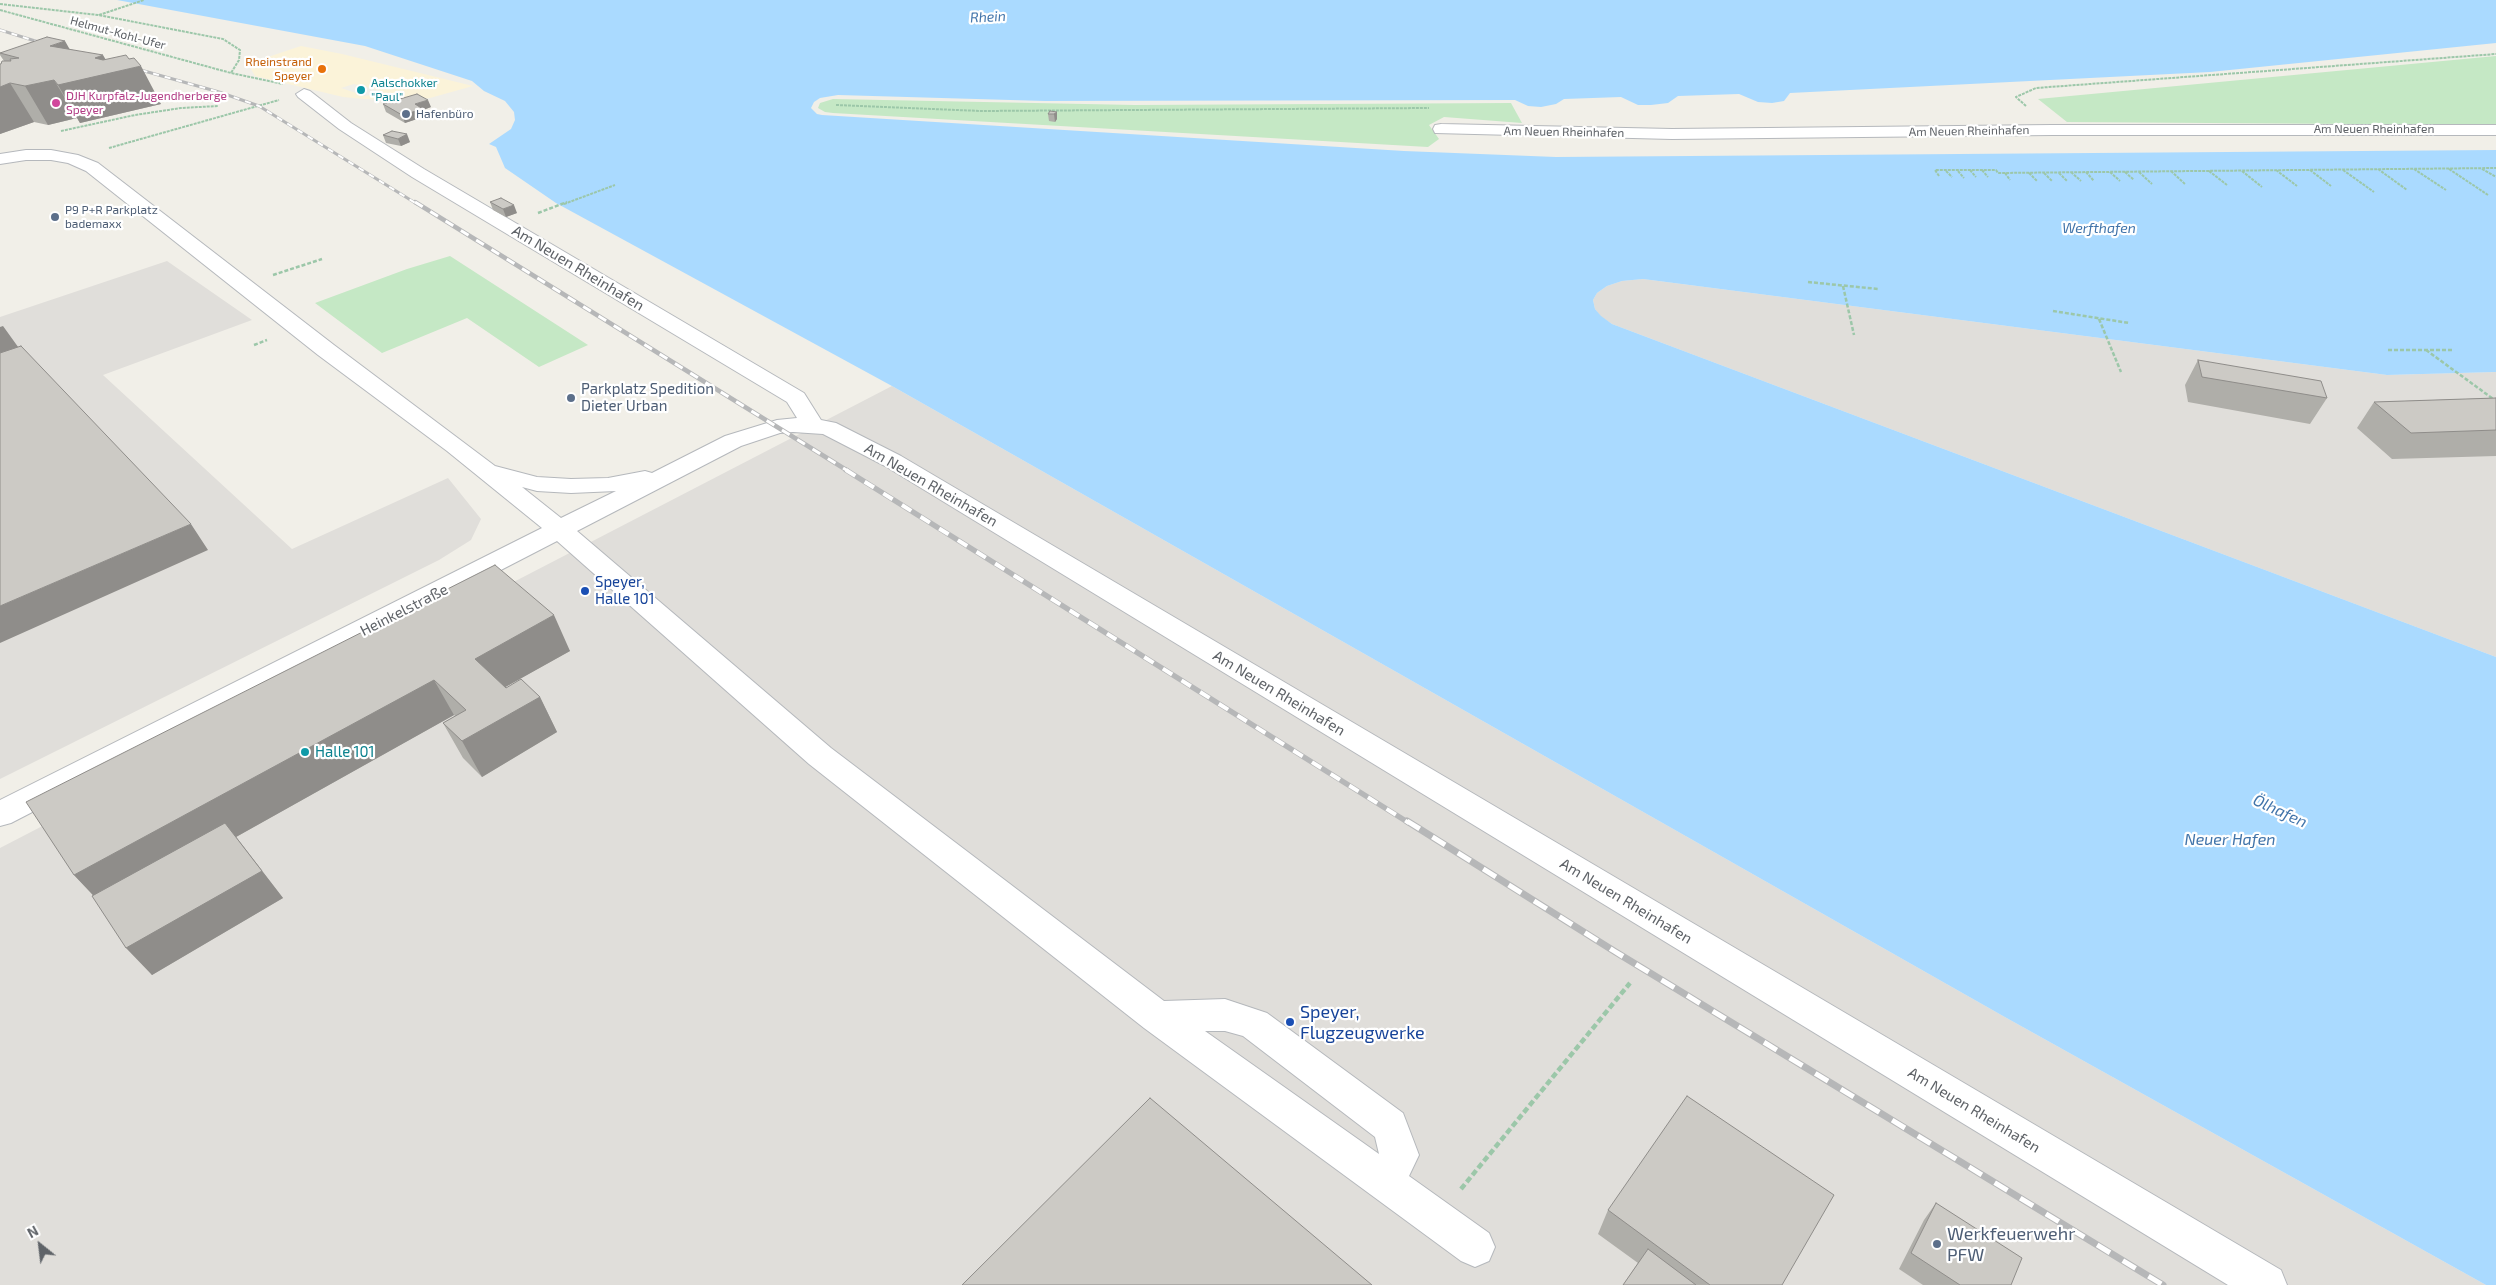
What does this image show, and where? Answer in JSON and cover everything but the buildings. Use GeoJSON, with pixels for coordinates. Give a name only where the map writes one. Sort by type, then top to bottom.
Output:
{"type":"FeatureCollection","features":[{"type":"Feature","properties":{"kind":"street","name":"Am Neuen Rheinhafen"},"geometry":{"type":"LineString","coordinates":[[304,94],[345,126],[418,173],[796,398],[813,426],[841,433],[893,461],[2266,1285]]}},
{"type":"Feature","properties":{"kind":"street","name":"Am Neuen Rheinhafen"},"geometry":{"type":"LineString","coordinates":[[1441,129],[1672,134],[2052,130],[2496,130]]}},
{"type":"Feature","properties":{"kind":"street"},"geometry":{"type":"LineString","coordinates":[[0,159],[26,155],[51,155],[72,159],[92,167],[486,471],[560,531],[820,756],[1157,1017],[1436,1221],[1475,1247]]}},
{"type":"Feature","properties":{"kind":"street","name":"Heinkelstraße"},"geometry":{"type":"LineString","coordinates":[[0,814],[751,434],[777,427],[813,426]]}},
{"type":"Feature","properties":{"kind":"street"},"geometry":{"type":"LineString","coordinates":[[486,471],[537,484],[571,486],[625,482],[686,466]]}},
{"type":"Feature","properties":{"kind":"street"},"geometry":{"type":"LineString","coordinates":[[1157,1017],[1225,1015],[1254,1024],[1390,1126],[1400,1155],[1384,1182]]}},
{"type":"Feature","properties":{"kind":"path"},"geometry":{"type":"LineString","coordinates":[[98,15],[144,0]]}},
{"type":"Feature","properties":{"kind":"path"},"geometry":{"type":"LineString","coordinates":[[0,4],[98,15],[223,39],[240,50],[240,60],[231,73]]}},
{"type":"Feature","properties":{"kind":"path","name":"Helmut-Kohl-Ufer"},"geometry":{"type":"LineString","coordinates":[[0,10],[231,73],[292,86],[304,94]]}},
{"type":"Feature","properties":{"kind":"path"},"geometry":{"type":"LineString","coordinates":[[2052,130],[2016,97],[2036,88],[2496,54]]}},
{"type":"Feature","properties":{"kind":"path"},"geometry":{"type":"LineString","coordinates":[[72,159],[304,94]]}},
{"type":"Feature","properties":{"kind":"path"},"geometry":{"type":"LineString","coordinates":[[836,105],[981,112],[1434,108]]}},
{"type":"Feature","properties":{"kind":"path"},"geometry":{"type":"LineString","coordinates":[[52,133],[136,114],[181,108],[218,106]]}},
{"type":"Feature","properties":{"kind":"path"},"geometry":{"type":"LineString","coordinates":[[2414,168],[2446,190]]}},
{"type":"Feature","properties":{"kind":"path"},"geometry":{"type":"LineString","coordinates":[[2448,168],[2488,195]]}},
{"type":"Feature","properties":{"kind":"path"},"geometry":{"type":"LineString","coordinates":[[2481,168],[2496,177]]}},
{"type":"Feature","properties":{"kind":"path"},"geometry":{"type":"LineString","coordinates":[[1938,176],[1935,170],[1996,170],[1998,173],[2496,168]]}},
{"type":"Feature","properties":{"kind":"path"},"geometry":{"type":"LineString","coordinates":[[2342,169],[2374,192]]}},
{"type":"Feature","properties":{"kind":"path"},"geometry":{"type":"LineString","coordinates":[[2377,169],[2406,190]]}},
{"type":"Feature","properties":{"kind":"path"},"geometry":{"type":"LineString","coordinates":[[1946,170],[1952,177]]}},
{"type":"Feature","properties":{"kind":"path"},"geometry":{"type":"LineString","coordinates":[[1957,170],[1964,178]]}},
{"type":"Feature","properties":{"kind":"path"},"geometry":{"type":"LineString","coordinates":[[1970,170],[1976,177]]}},
{"type":"Feature","properties":{"kind":"path"},"geometry":{"type":"LineString","coordinates":[[1982,170],[1988,177]]}},
{"type":"Feature","properties":{"kind":"path"},"geometry":{"type":"LineString","coordinates":[[2241,170],[2262,187]]}},
{"type":"Feature","properties":{"kind":"path"},"geometry":{"type":"LineString","coordinates":[[2276,170],[2297,186]]}},
{"type":"Feature","properties":{"kind":"path"},"geometry":{"type":"LineString","coordinates":[[2310,170],[2331,186]]}},
{"type":"Feature","properties":{"kind":"path"},"geometry":{"type":"LineString","coordinates":[[2124,171],[2134,180]]}},
{"type":"Feature","properties":{"kind":"path"},"geometry":{"type":"LineString","coordinates":[[2138,171],[2152,184]]}},
{"type":"Feature","properties":{"kind":"path"},"geometry":{"type":"LineString","coordinates":[[2171,171],[2185,184]]}},
{"type":"Feature","properties":{"kind":"path"},"geometry":{"type":"LineString","coordinates":[[2209,171],[2227,185]]}},
{"type":"Feature","properties":{"kind":"path"},"geometry":{"type":"LineString","coordinates":[[2004,172],[2010,180]]}},
{"type":"Feature","properties":{"kind":"path"},"geometry":{"type":"LineString","coordinates":[[2028,172],[2037,181]]}},
{"type":"Feature","properties":{"kind":"path"},"geometry":{"type":"LineString","coordinates":[[2043,172],[2052,181]]}},
{"type":"Feature","properties":{"kind":"path"},"geometry":{"type":"LineString","coordinates":[[2058,172],[2067,180]]}},
{"type":"Feature","properties":{"kind":"path"},"geometry":{"type":"LineString","coordinates":[[2071,172],[2081,181]]}},
{"type":"Feature","properties":{"kind":"path"},"geometry":{"type":"LineString","coordinates":[[2086,172],[2094,180]]}},
{"type":"Feature","properties":{"kind":"path"},"geometry":{"type":"LineString","coordinates":[[2110,172],[2120,181]]}},
{"type":"Feature","properties":{"kind":"path"},"geometry":{"type":"LineString","coordinates":[[534,215],[615,186]]}},
{"type":"Feature","properties":{"kind":"path"},"geometry":{"type":"LineString","coordinates":[[244,285],[322,259]]}},
{"type":"Feature","properties":{"kind":"path"},"geometry":{"type":"LineString","coordinates":[[1808,282],[1878,289]]}},
{"type":"Feature","properties":{"kind":"path"},"geometry":{"type":"LineString","coordinates":[[1843,286],[1854,335]]}},
{"type":"Feature","properties":{"kind":"path"},"geometry":{"type":"LineString","coordinates":[[2053,311],[2129,323]]}},
{"type":"Feature","properties":{"kind":"path"},"geometry":{"type":"LineString","coordinates":[[2098,319],[2121,372]]}},
{"type":"Feature","properties":{"kind":"path"},"geometry":{"type":"LineString","coordinates":[[2388,350],[2453,350]]}},
{"type":"Feature","properties":{"kind":"path"},"geometry":{"type":"LineString","coordinates":[[2426,350],[2496,401]]}},
{"type":"Feature","properties":{"kind":"path"},"geometry":{"type":"LineString","coordinates":[[1436,1221],[1630,983]]}},
{"type":"Feature","properties":{"kind":"shaded area"},"geometry":{"type":"Polygon","coordinates":[[[167,261],[252,320],[103,375],[292,549],[448,478],[481,519],[471,540],[439,560],[0,779],[0,317],[167,261]]]}},
{"type":"Feature","properties":{"kind":"shaded area"},"geometry":{"type":"Polygon","coordinates":[[[1643,279],[2387,375],[2496,372],[2496,657],[1612,324],[1601,317],[1595,309],[1593,300],[1597,293],[1607,286],[1622,281],[1643,279]]]}},
{"type":"Feature","properties":{"kind":"shaded area"},"geometry":{"type":"Polygon","coordinates":[[[892,386],[2003,1016],[2486,1285],[0,1285],[0,848],[892,386]]]}},
{"type":"Feature","properties":{"kind":"green space"},"geometry":{"type":"Polygon","coordinates":[[[2496,56],[2496,125],[2067,122],[2038,99],[2496,56]]]}},
{"type":"Feature","properties":{"kind":"green space"},"geometry":{"type":"Polygon","coordinates":[[[833,99],[1135,105],[1511,103],[1522,123],[1444,117],[1429,125],[1439,139],[1428,147],[833,113],[825,112],[818,108],[820,103],[833,99]]]}},
{"type":"Feature","properties":{"kind":"green space"},"geometry":{"type":"Polygon","coordinates":[[[450,256],[588,345],[539,367],[467,318],[382,353],[315,303],[407,269],[450,256]]]}},
{"type":"Feature","properties":{"kind":"sand","name":"Rheinstrand Speyer"},"geometry":{"type":"Polygon","coordinates":[[[301,46],[473,86],[430,98],[414,100],[343,97],[255,76],[251,69],[256,61],[301,46]],[[354,84],[341,88],[365,96],[380,93],[379,90],[354,84]]]}},
{"type":"Feature","properties":{"kind":"water","name":"Neuer Hafen"},"geometry":{"type":"Polygon","coordinates":[[[117,0],[2496,0],[2496,43],[2210,72],[1790,93],[1784,101],[1772,103],[1758,102],[1739,94],[1678,96],[1668,103],[1651,105],[1638,105],[1621,97],[1564,99],[1556,104],[1541,107],[1528,106],[1515,100],[1045,101],[838,95],[820,98],[814,102],[811,108],[817,114],[822,115],[1404,151],[1556,157],[2496,150],[2496,372],[2387,375],[1643,279],[1622,281],[1607,286],[1597,293],[1593,300],[1595,309],[1612,324],[2496,657],[2496,1285],[2486,1285],[2003,1016],[892,386],[556,203],[505,168],[496,147],[489,144],[511,129],[515,120],[514,112],[505,101],[484,91],[472,81],[365,46],[117,0]]]}},
{"type":"Feature","properties":{"kind":"railway"},"geometry":{"type":"LineString","coordinates":[[0,30],[48,45]]}},
{"type":"Feature","properties":{"kind":"railway"},"geometry":{"type":"LineString","coordinates":[[130,67],[219,92],[259,106],[417,204]]}},
{"type":"Feature","properties":{"kind":"railway"},"geometry":{"type":"LineString","coordinates":[[415,202],[848,471]]}},
{"type":"Feature","properties":{"kind":"railway"},"geometry":{"type":"LineString","coordinates":[[846,470],[1409,823]]}},
{"type":"Feature","properties":{"kind":"railway"},"geometry":{"type":"LineString","coordinates":[[1407,821],[1614,951],[2163,1285]]}},
{"type":"Feature","properties":{"kind":"place","name":"Rheinstrand Speyer"},"geometry":{"type":"Point","coordinates":[322,69]}},
{"type":"Feature","properties":{"kind":"place","name":"Aalschokker \"Paul\""},"geometry":{"type":"Point","coordinates":[361,90]}},
{"type":"Feature","properties":{"kind":"place","name":"DJH Kurpfalz-Jugendherberge Speyer"},"geometry":{"type":"Point","coordinates":[56,103]}},
{"type":"Feature","properties":{"kind":"place","name":"Hafenbüro"},"geometry":{"type":"Point","coordinates":[406,114]}},
{"type":"Feature","properties":{"kind":"place","name":"P9 P+R Parkplatz bademaxx"},"geometry":{"type":"Point","coordinates":[55,217]}},
{"type":"Feature","properties":{"kind":"place","name":"Parkplatz Spedition Dieter Urban"},"geometry":{"type":"Point","coordinates":[571,398]}},
{"type":"Feature","properties":{"kind":"place","name":"Speyer, Halle 101"},"geometry":{"type":"Point","coordinates":[585,591]}},
{"type":"Feature","properties":{"kind":"place","name":"Halle 101"},"geometry":{"type":"Point","coordinates":[305,752]}},
{"type":"Feature","properties":{"kind":"place","name":"Speyer, Flugzeugwerke"},"geometry":{"type":"Point","coordinates":[1290,1022]}},
{"type":"Feature","properties":{"kind":"place","name":"Werkfeuerwehr PFW"},"geometry":{"type":"Point","coordinates":[1937,1244]}},
{"type":"Feature","properties":{"kind":"water label","name":"Rhein"},"geometry":{"type":"Point","coordinates":[988,17]}},
{"type":"Feature","properties":{"kind":"water label","name":"Werfthafen"},"geometry":{"type":"Point","coordinates":[2099,228]}},
{"type":"Feature","properties":{"kind":"water label","name":"Ölhafen"},"geometry":{"type":"Point","coordinates":[2280,811]}}]}
